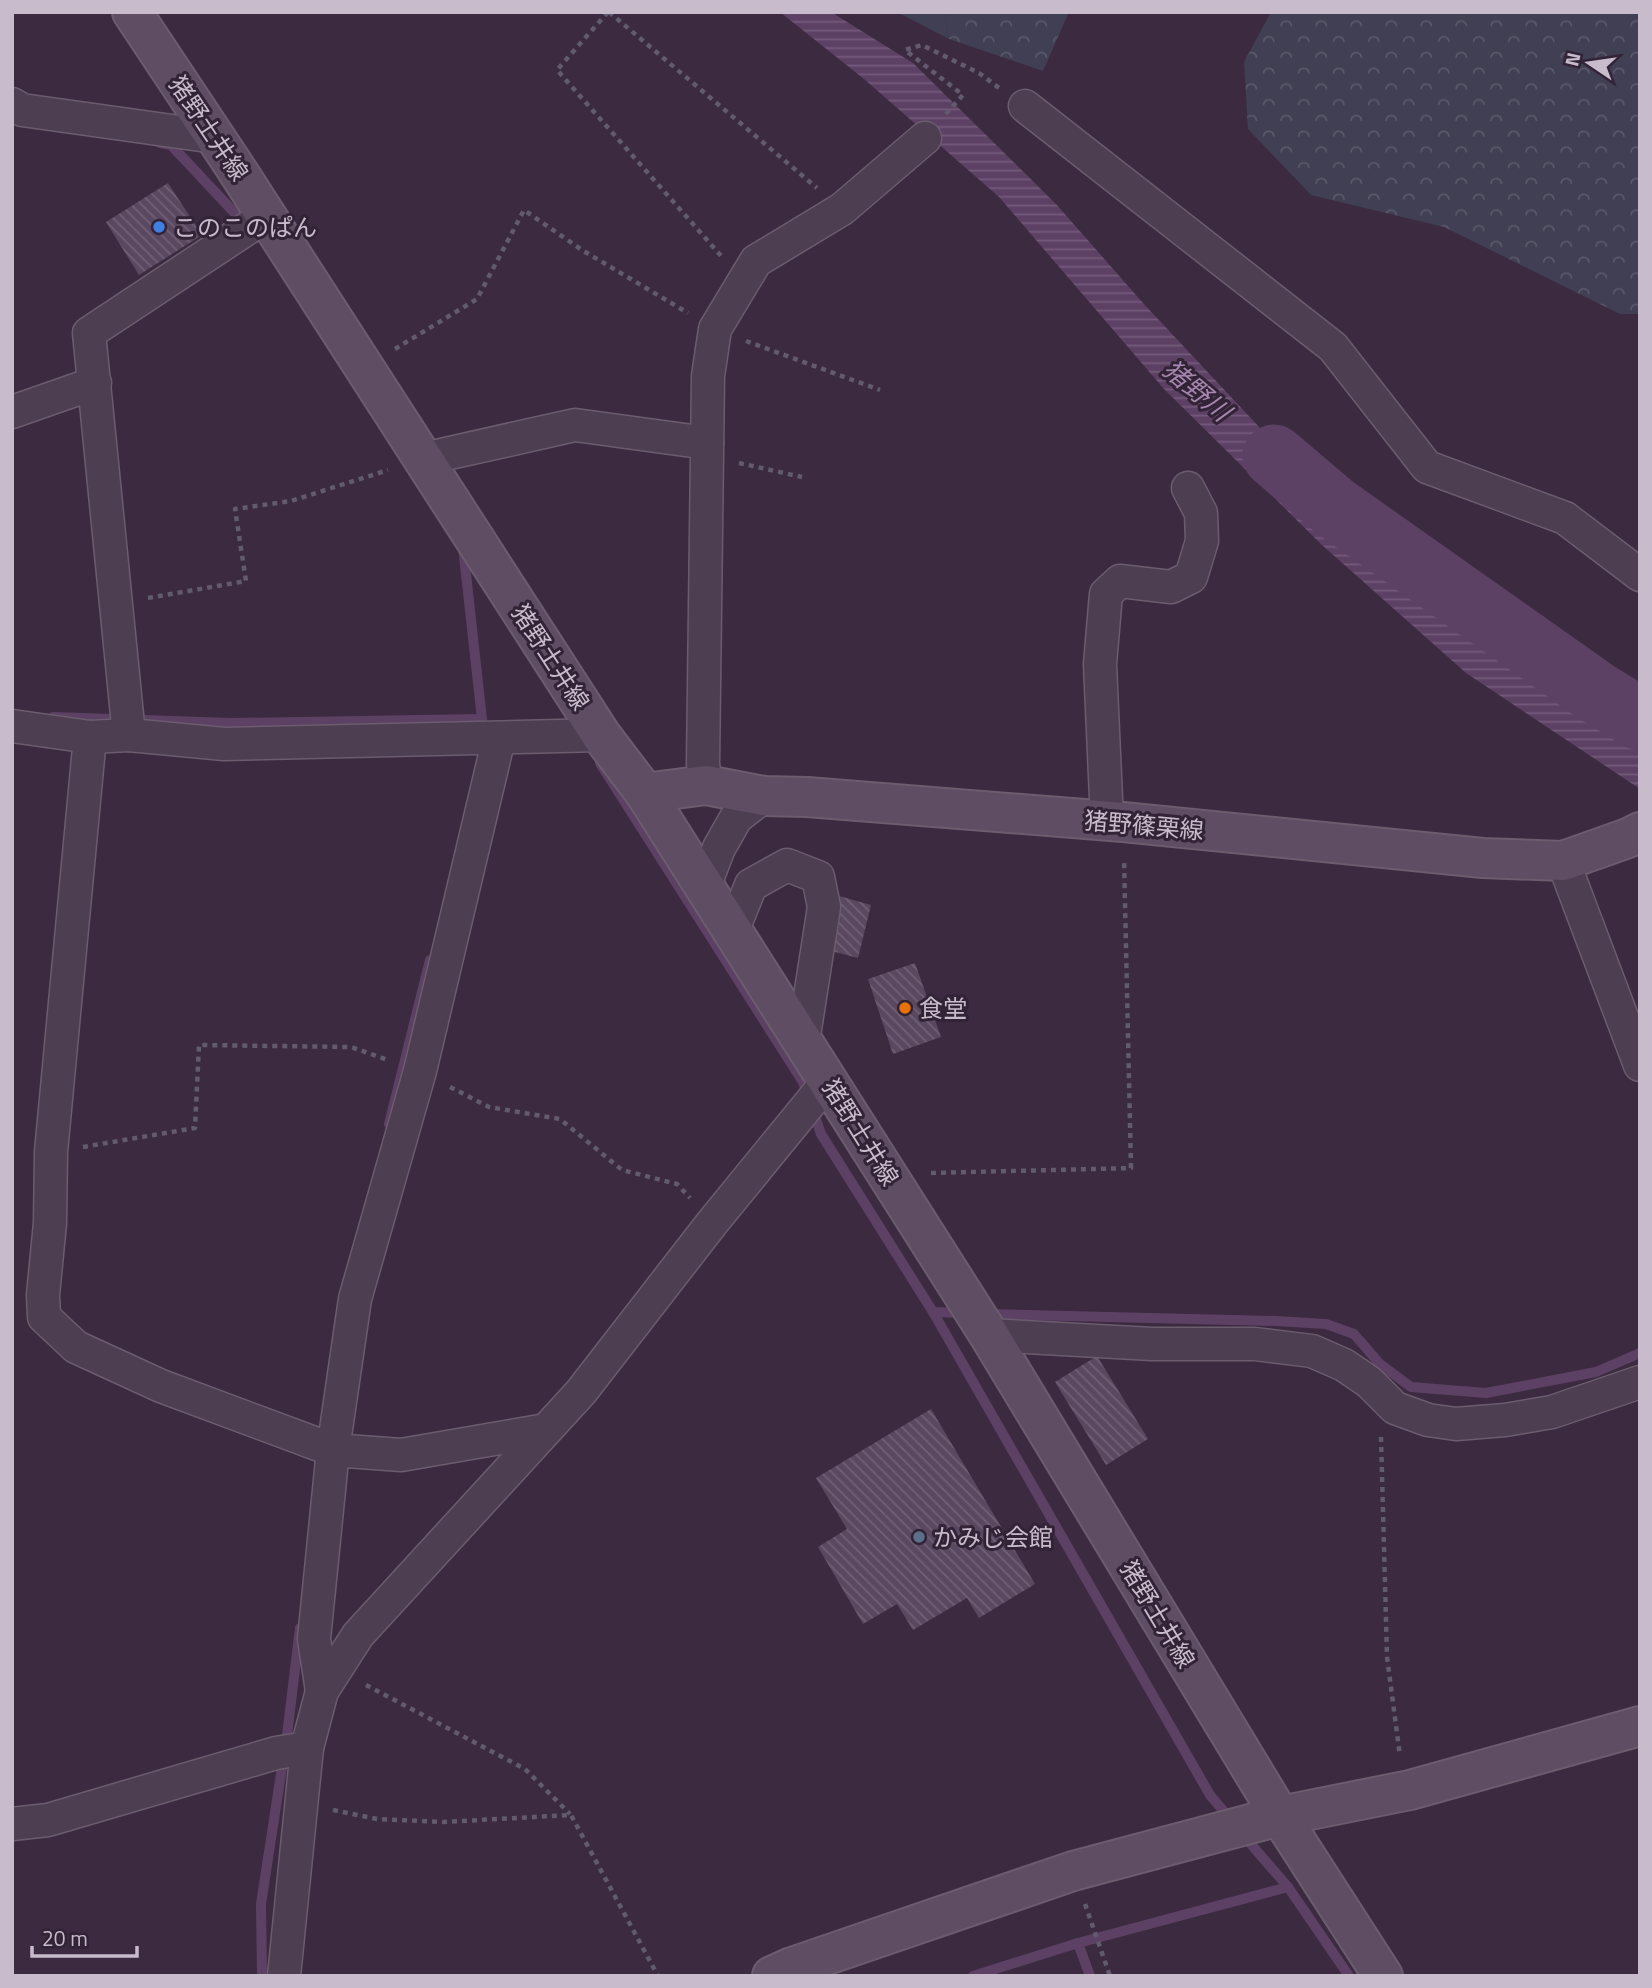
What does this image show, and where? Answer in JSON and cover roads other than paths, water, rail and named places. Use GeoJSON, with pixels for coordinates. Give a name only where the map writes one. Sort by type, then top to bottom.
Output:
{"type":"FeatureCollection","features":[{"type":"Feature","properties":{"kind":"main road","name":"猪野土井線"},"geometry":{"type":"LineString","coordinates":[[132,12],[267,216],[601,735],[645,793],[888,1174],[989,1335],[1280,1816],[1383,1976]]}},
{"type":"Feature","properties":{"kind":"main road","name":"猪野篠栗線"},"geometry":{"type":"LineString","coordinates":[[645,793],[706,785],[764,796],[807,797],[1115,822],[1482,858],[1563,861],[1640,832]]}},
{"type":"Feature","properties":{"kind":"main road"},"geometry":{"type":"LineString","coordinates":[[772,1976],[792,1966],[1073,1871],[1280,1816],[1410,1790],[1640,1726]]}},
{"type":"Feature","properties":{"kind":"street"},"geometry":{"type":"LineString","coordinates":[[12,104],[22,110],[215,137]]}},
{"type":"Feature","properties":{"kind":"street"},"geometry":{"type":"LineString","coordinates":[[1025,106],[1333,347],[1427,467],[1565,518],[1640,575]]}},
{"type":"Feature","properties":{"kind":"street"},"geometry":{"type":"LineString","coordinates":[[706,785],[703,764],[708,376],[715,329],[756,261],[842,209],[925,138]]}},
{"type":"Feature","properties":{"kind":"street"},"geometry":{"type":"LineString","coordinates":[[129,736],[89,333],[267,216]]}},
{"type":"Feature","properties":{"kind":"street"},"geometry":{"type":"LineString","coordinates":[[12,412],[94,383]]}},
{"type":"Feature","properties":{"kind":"street"},"geometry":{"type":"LineString","coordinates":[[423,459],[575,425],[707,449]]}},
{"type":"Feature","properties":{"kind":"street"},"geometry":{"type":"LineString","coordinates":[[1115,822],[1100,664],[1106,594],[1120,581],[1171,587],[1191,577],[1202,541],[1201,513],[1188,488]]}},
{"type":"Feature","properties":{"kind":"street"},"geometry":{"type":"LineString","coordinates":[[12,726],[90,737],[129,736],[224,744],[601,735]]}},
{"type":"Feature","properties":{"kind":"street"},"geometry":{"type":"LineString","coordinates":[[90,737],[51,1152],[44,1317],[76,1347],[161,1387],[333,1450],[401,1455],[546,1430]]}},
{"type":"Feature","properties":{"kind":"street"},"geometry":{"type":"LineString","coordinates":[[329,1680],[314,1639],[333,1450],[355,1299],[420,1071],[499,738]]}},
{"type":"Feature","properties":{"kind":"street"},"geometry":{"type":"LineString","coordinates":[[704,887],[719,848],[736,818],[764,796]]}},
{"type":"Feature","properties":{"kind":"street"},"geometry":{"type":"LineString","coordinates":[[1563,861],[1640,1065]]}},
{"type":"Feature","properties":{"kind":"street"},"geometry":{"type":"LineString","coordinates":[[732,932],[751,885],[787,865],[818,877],[824,907],[803,1042]]}},
{"type":"Feature","properties":{"kind":"street"},"geometry":{"type":"LineString","coordinates":[[284,1976],[307,1748],[329,1680],[358,1635],[581,1392],[712,1223],[828,1081]]}},
{"type":"Feature","properties":{"kind":"street"},"geometry":{"type":"LineString","coordinates":[[989,1335],[1152,1344],[1255,1344],[1312,1351],[1344,1365],[1369,1382],[1395,1408],[1428,1420],[1456,1424],[1505,1420],[1552,1412],[1640,1382]]}},
{"type":"Feature","properties":{"kind":"street"},"geometry":{"type":"LineString","coordinates":[[12,1824],[48,1820],[276,1753],[307,1748]]}},
{"type":"Feature","properties":{"kind":"water"},"geometry":{"type":"Polygon","coordinates":[[[780,12],[831,12],[913,63],[1056,204],[1143,303],[1334,507],[1596,692],[1640,717],[1640,789],[1466,673],[1322,545],[1164,389],[999,197],[864,79],[780,12]]]}},
{"type":"Feature","properties":{"kind":"waterway"},"geometry":{"type":"LineString","coordinates":[[160,143],[171,145],[245,224]]}},
{"type":"Feature","properties":{"kind":"waterway","name":"猪野川"},"geometry":{"type":"LineString","coordinates":[[1274,456],[1334,507],[1596,692],[1640,719]]}},
{"type":"Feature","properties":{"kind":"waterway"},"geometry":{"type":"LineString","coordinates":[[463,547],[482,719],[481,736]]}},
{"type":"Feature","properties":{"kind":"waterway"},"geometry":{"type":"LineString","coordinates":[[53,717],[231,723],[482,719]]}},
{"type":"Feature","properties":{"kind":"waterway"},"geometry":{"type":"LineString","coordinates":[[600,763],[803,1082],[821,1134],[933,1312],[966,1313]]}},
{"type":"Feature","properties":{"kind":"waterway"},"geometry":{"type":"LineString","coordinates":[[389,1124],[430,960]]}},
{"type":"Feature","properties":{"kind":"waterway"},"geometry":{"type":"LineString","coordinates":[[933,1312],[1210,1795],[1231,1820]]}},
{"type":"Feature","properties":{"kind":"waterway"},"geometry":{"type":"LineString","coordinates":[[986,1314],[1326,1324],[1354,1334],[1380,1364],[1411,1387],[1486,1393],[1596,1372],[1640,1353]]}},
{"type":"Feature","properties":{"kind":"waterway"},"geometry":{"type":"LineString","coordinates":[[262,1976],[261,1904],[300,1628]]}},
{"type":"Feature","properties":{"kind":"waterway"},"geometry":{"type":"LineString","coordinates":[[1243,1835],[1288,1887],[1349,1976]]}},
{"type":"Feature","properties":{"kind":"waterway"},"geometry":{"type":"LineString","coordinates":[[973,1976],[1078,1943],[1288,1887]]}},
{"type":"Feature","properties":{"kind":"waterway"},"geometry":{"type":"LineString","coordinates":[[1078,1943],[1090,1976]]}},
{"type":"Feature","properties":{"kind":"place","name":"このこのぱん"},"geometry":{"type":"Point","coordinates":[159,227]}},
{"type":"Feature","properties":{"kind":"place","name":"食堂"},"geometry":{"type":"Point","coordinates":[905,1008]}},
{"type":"Feature","properties":{"kind":"place","name":"かみじ会館"},"geometry":{"type":"Point","coordinates":[919,1537]}}]}
